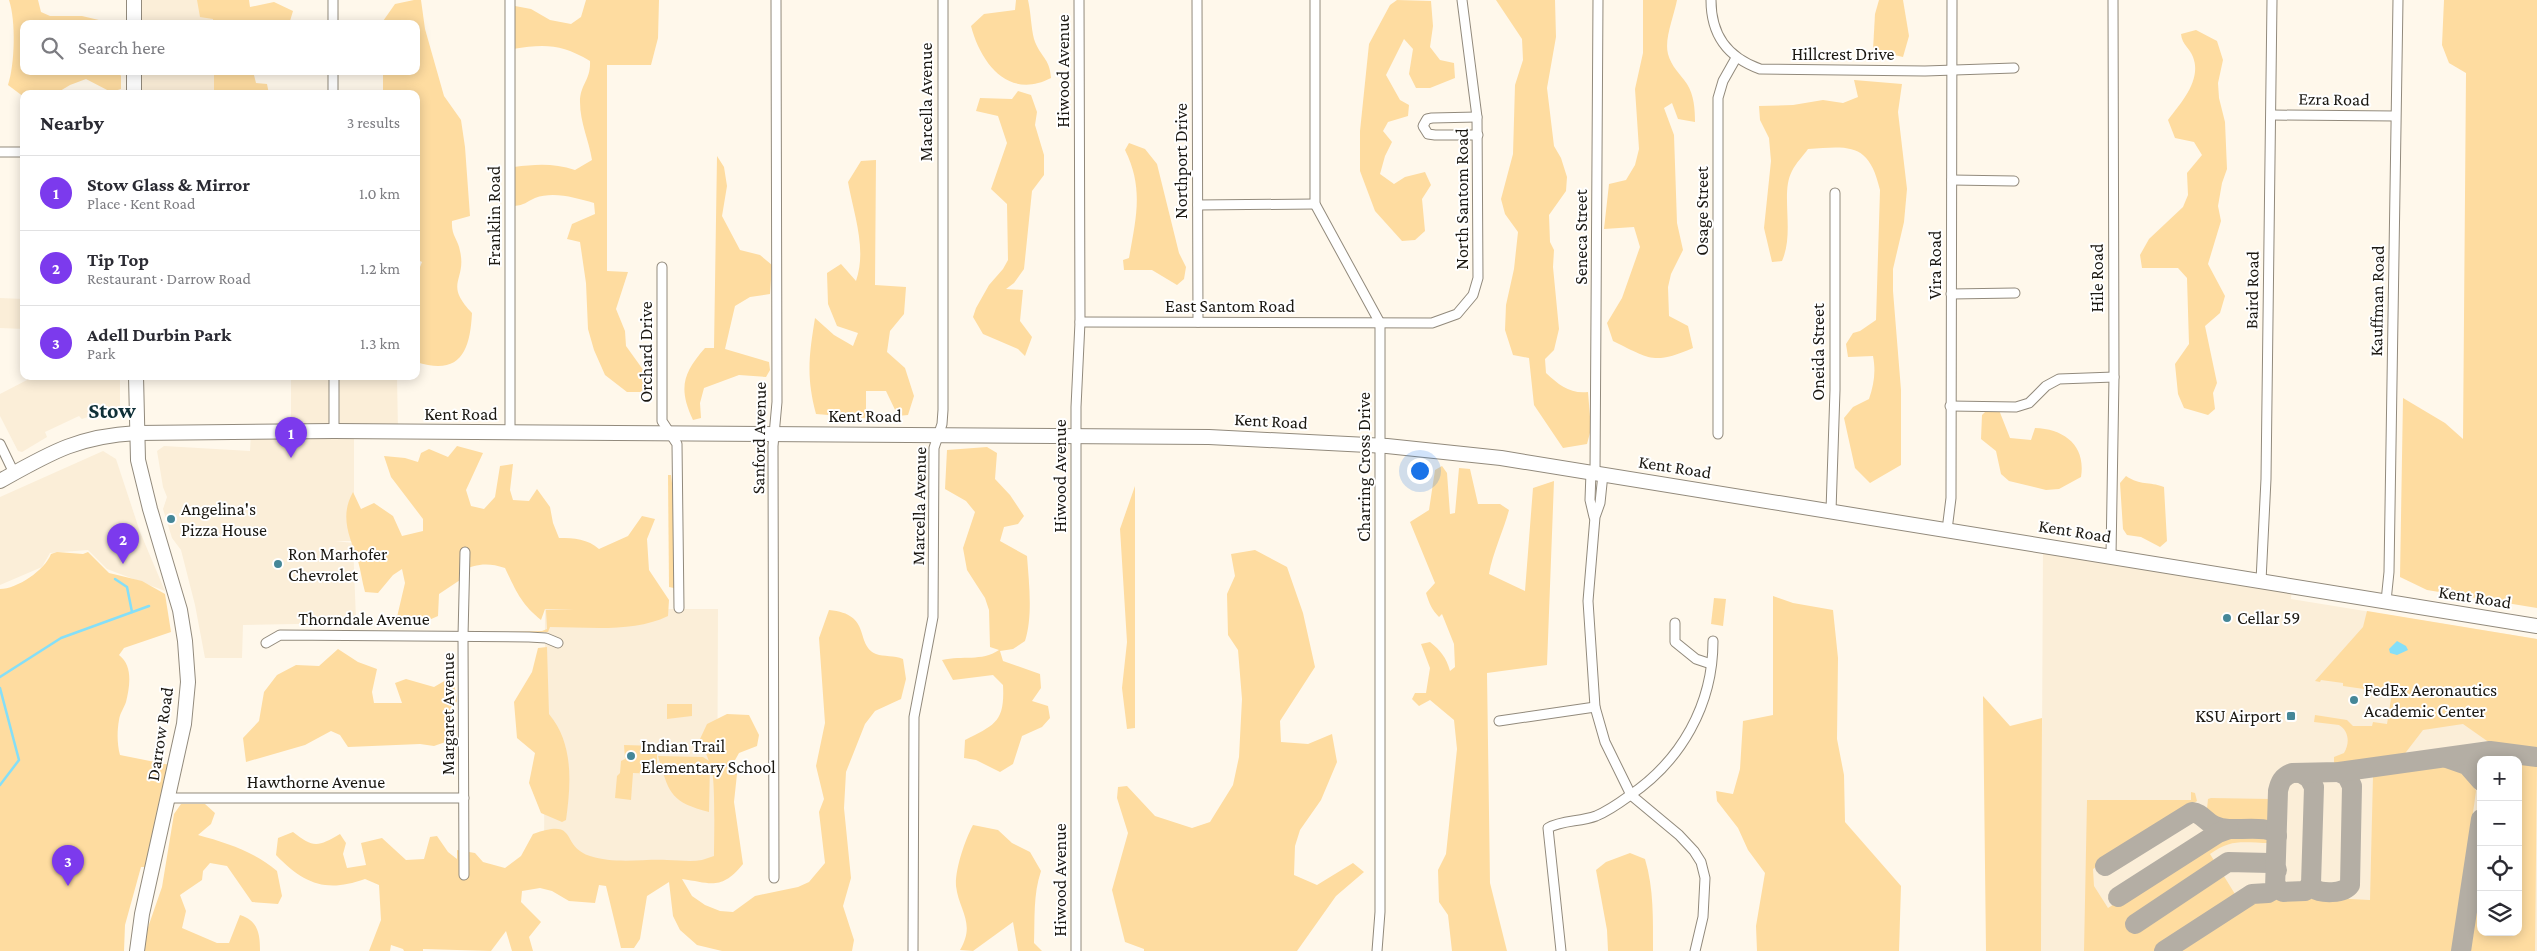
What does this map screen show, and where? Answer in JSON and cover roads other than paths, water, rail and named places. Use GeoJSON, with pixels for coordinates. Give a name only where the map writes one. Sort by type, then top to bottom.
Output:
{"type":"FeatureCollection","features":[{"type":"Feature","properties":{"kind":"main road"},"geometry":{"type":"LineString","coordinates":[[134,0],[134,20]]}},
{"type":"Feature","properties":{"kind":"main road"},"geometry":{"type":"LineString","coordinates":[[134,75],[134,90]]}},
{"type":"Feature","properties":{"kind":"main road","name":"Darrow Road"},"geometry":{"type":"LineString","coordinates":[[136,380],[138,460],[180,610],[186,641],[188,682],[184,724],[142,914],[136,951]]}},
{"type":"Feature","properties":{"kind":"main road","name":"Kent Road"},"geometry":{"type":"LineString","coordinates":[[0,481],[64,446],[84,439],[137,433],[334,431],[1214,437],[1381,446],[1478,454],[2537,626]]}},
{"type":"Feature","properties":{"kind":"street"},"geometry":{"type":"LineString","coordinates":[[333,0],[333,20]]}},
{"type":"Feature","properties":{"kind":"street","name":"Franklin Road"},"geometry":{"type":"LineString","coordinates":[[510,0],[510,433]]}},
{"type":"Feature","properties":{"kind":"street","name":"Sanford Avenue"},"geometry":{"type":"LineString","coordinates":[[774,878],[774,435],[777,402],[776,0]]}},
{"type":"Feature","properties":{"kind":"street","name":"Marcella Avenue"},"geometry":{"type":"LineString","coordinates":[[913,951],[914,717],[933,617],[934,448],[942,424],[943,410],[943,0]]}},
{"type":"Feature","properties":{"kind":"street","name":"Hiwood Avenue"},"geometry":{"type":"LineString","coordinates":[[1076,951],[1076,436],[1080,322],[1079,0]]}},
{"type":"Feature","properties":{"kind":"street","name":"Northport Drive"},"geometry":{"type":"LineString","coordinates":[[1197,0],[1198,322]]}},
{"type":"Feature","properties":{"kind":"street","name":"Charring Cross Drive"},"geometry":{"type":"LineString","coordinates":[[1315,0],[1315,204],[1380,323],[1380,912],[1377,951]]}},
{"type":"Feature","properties":{"kind":"street","name":"North Santom Road"},"geometry":{"type":"LineString","coordinates":[[1380,323],[1440,321],[1457,314],[1473,295],[1478,278],[1478,135],[1462,0]]}},
{"type":"Feature","properties":{"kind":"street","name":"Seneca Street"},"geometry":{"type":"LineString","coordinates":[[1598,0],[1596,473],[1590,500],[1594,517],[1588,601],[1595,707],[1604,742],[1631,795]]}},
{"type":"Feature","properties":{"kind":"street"},"geometry":{"type":"LineString","coordinates":[[1711,0],[1715,29],[1736,58]]}},
{"type":"Feature","properties":{"kind":"street","name":"Vira Road"},"geometry":{"type":"LineString","coordinates":[[1947,530],[1951,498],[1952,0]]}},
{"type":"Feature","properties":{"kind":"street","name":"Hile Road"},"geometry":{"type":"LineString","coordinates":[[2111,556],[2114,377],[2113,0]]}},
{"type":"Feature","properties":{"kind":"street","name":"Baird Road"},"geometry":{"type":"LineString","coordinates":[[2261,581],[2266,479],[2272,0]]}},
{"type":"Feature","properties":{"kind":"street","name":"Kauffman Road"},"geometry":{"type":"LineString","coordinates":[[2386,602],[2389,572],[2398,0]]}},
{"type":"Feature","properties":{"kind":"street","name":"Hillcrest Drive"},"geometry":{"type":"LineString","coordinates":[[1736,58],[1753,66],[1771,70],[2014,68]]}},
{"type":"Feature","properties":{"kind":"street","name":"Osage Street"},"geometry":{"type":"LineString","coordinates":[[1718,434],[1718,98],[1723,80],[1736,58]]}},
{"type":"Feature","properties":{"kind":"street"},"geometry":{"type":"LineString","coordinates":[[333,75],[333,90]]}},
{"type":"Feature","properties":{"kind":"street","name":"Ezra Road"},"geometry":{"type":"LineString","coordinates":[[2272,115],[2395,116]]}},
{"type":"Feature","properties":{"kind":"street"},"geometry":{"type":"LineString","coordinates":[[1477,118],[1432,118],[1427,119],[1423,126],[1428,134],[1478,135]]}},
{"type":"Feature","properties":{"kind":"street"},"geometry":{"type":"LineString","coordinates":[[0,152],[20,152]]}},
{"type":"Feature","properties":{"kind":"street"},"geometry":{"type":"LineString","coordinates":[[1952,180],[2014,181]]}},
{"type":"Feature","properties":{"kind":"street","name":"Oneida Street"},"geometry":{"type":"LineString","coordinates":[[1831,511],[1835,390],[1835,192]]}},
{"type":"Feature","properties":{"kind":"street"},"geometry":{"type":"LineString","coordinates":[[1198,205],[1315,204]]}},
{"type":"Feature","properties":{"kind":"street","name":"Orchard Drive"},"geometry":{"type":"LineString","coordinates":[[662,267],[662,421],[677,444],[679,608]]}},
{"type":"Feature","properties":{"kind":"street"},"geometry":{"type":"LineString","coordinates":[[1951,294],[2016,293]]}},
{"type":"Feature","properties":{"kind":"street","name":"East Santom Road"},"geometry":{"type":"LineString","coordinates":[[1080,322],[1380,323]]}},
{"type":"Feature","properties":{"kind":"street"},"geometry":{"type":"LineString","coordinates":[[1950,406],[2016,407],[2030,403],[2046,386],[2059,379],[2114,377]]}},
{"type":"Feature","properties":{"kind":"street"},"geometry":{"type":"LineString","coordinates":[[334,380],[334,431]]}},
{"type":"Feature","properties":{"kind":"street"},"geometry":{"type":"LineString","coordinates":[[0,444],[14,473]]}},
{"type":"Feature","properties":{"kind":"street","name":"Margaret Avenue"},"geometry":{"type":"LineString","coordinates":[[464,875],[463,636],[465,552]]}},
{"type":"Feature","properties":{"kind":"street"},"geometry":{"type":"LineString","coordinates":[[1675,623],[1675,642],[1696,659],[1712,664]]}},
{"type":"Feature","properties":{"kind":"street","name":"Thorndale Avenue"},"geometry":{"type":"LineString","coordinates":[[266,643],[280,635],[546,638],[558,642]]}},
{"type":"Feature","properties":{"kind":"street"},"geometry":{"type":"LineString","coordinates":[[1561,951],[1548,828],[1556,823],[1595,816],[1631,795],[1651,780],[1667,763],[1686,738],[1698,717],[1712,664],[1713,641]]}},
{"type":"Feature","properties":{"kind":"street"},"geometry":{"type":"LineString","coordinates":[[1500,721],[1595,707]]}},
{"type":"Feature","properties":{"kind":"street"},"geometry":{"type":"LineString","coordinates":[[1631,795],[1679,835],[1694,851],[1701,862],[1705,878],[1703,917],[1695,951]]}},
{"type":"Feature","properties":{"kind":"street","name":"Hawthorne Avenue"},"geometry":{"type":"LineString","coordinates":[[169,798],[464,798]]}},
{"type":"Feature","properties":{"kind":"water"},"geometry":{"type":"Polygon","coordinates":[[[2397,641],[2406,646],[2408,650],[2397,655],[2390,653],[2389,649],[2397,641]]]}},
{"type":"Feature","properties":{"kind":"waterway"},"geometry":{"type":"LineString","coordinates":[[115,579],[127,587],[132,612]]}},
{"type":"Feature","properties":{"kind":"waterway"},"geometry":{"type":"LineString","coordinates":[[0,677],[61,638],[149,606]]}},
{"type":"Feature","properties":{"kind":"waterway"},"geometry":{"type":"LineString","coordinates":[[0,688],[19,760],[0,785]]}},
{"type":"Feature","properties":{"kind":"place","name":"Stow Glass & Mirror"},"geometry":{"type":"Point","coordinates":[291,458]}},
{"type":"Feature","properties":{"kind":"place","name":"Angelina's Pizza House"},"geometry":{"type":"Point","coordinates":[171,519]}},
{"type":"Feature","properties":{"kind":"place","name":"Tip Top"},"geometry":{"type":"Point","coordinates":[123,564]}},
{"type":"Feature","properties":{"kind":"place","name":"Ron Marhofer Chevrolet"},"geometry":{"type":"Point","coordinates":[278,564]}},
{"type":"Feature","properties":{"kind":"place","name":"Cellar 59"},"geometry":{"type":"Point","coordinates":[2227,618]}},
{"type":"Feature","properties":{"kind":"place","name":"FedEx Aeronautics Academic Center"},"geometry":{"type":"Point","coordinates":[2354,700]}},
{"type":"Feature","properties":{"kind":"place","name":"KSU Airport"},"geometry":{"type":"Point","coordinates":[2291,716]}},
{"type":"Feature","properties":{"kind":"place","name":"Indian Trail Elementary School"},"geometry":{"type":"Point","coordinates":[631,756]}},
{"type":"Feature","properties":{"kind":"place","name":"Adell Durbin Park"},"geometry":{"type":"Point","coordinates":[68,886]}},
{"type":"Feature","properties":{"kind":"district","name":"Stow"},"geometry":{"type":"Point","coordinates":[112,410]}}]}
